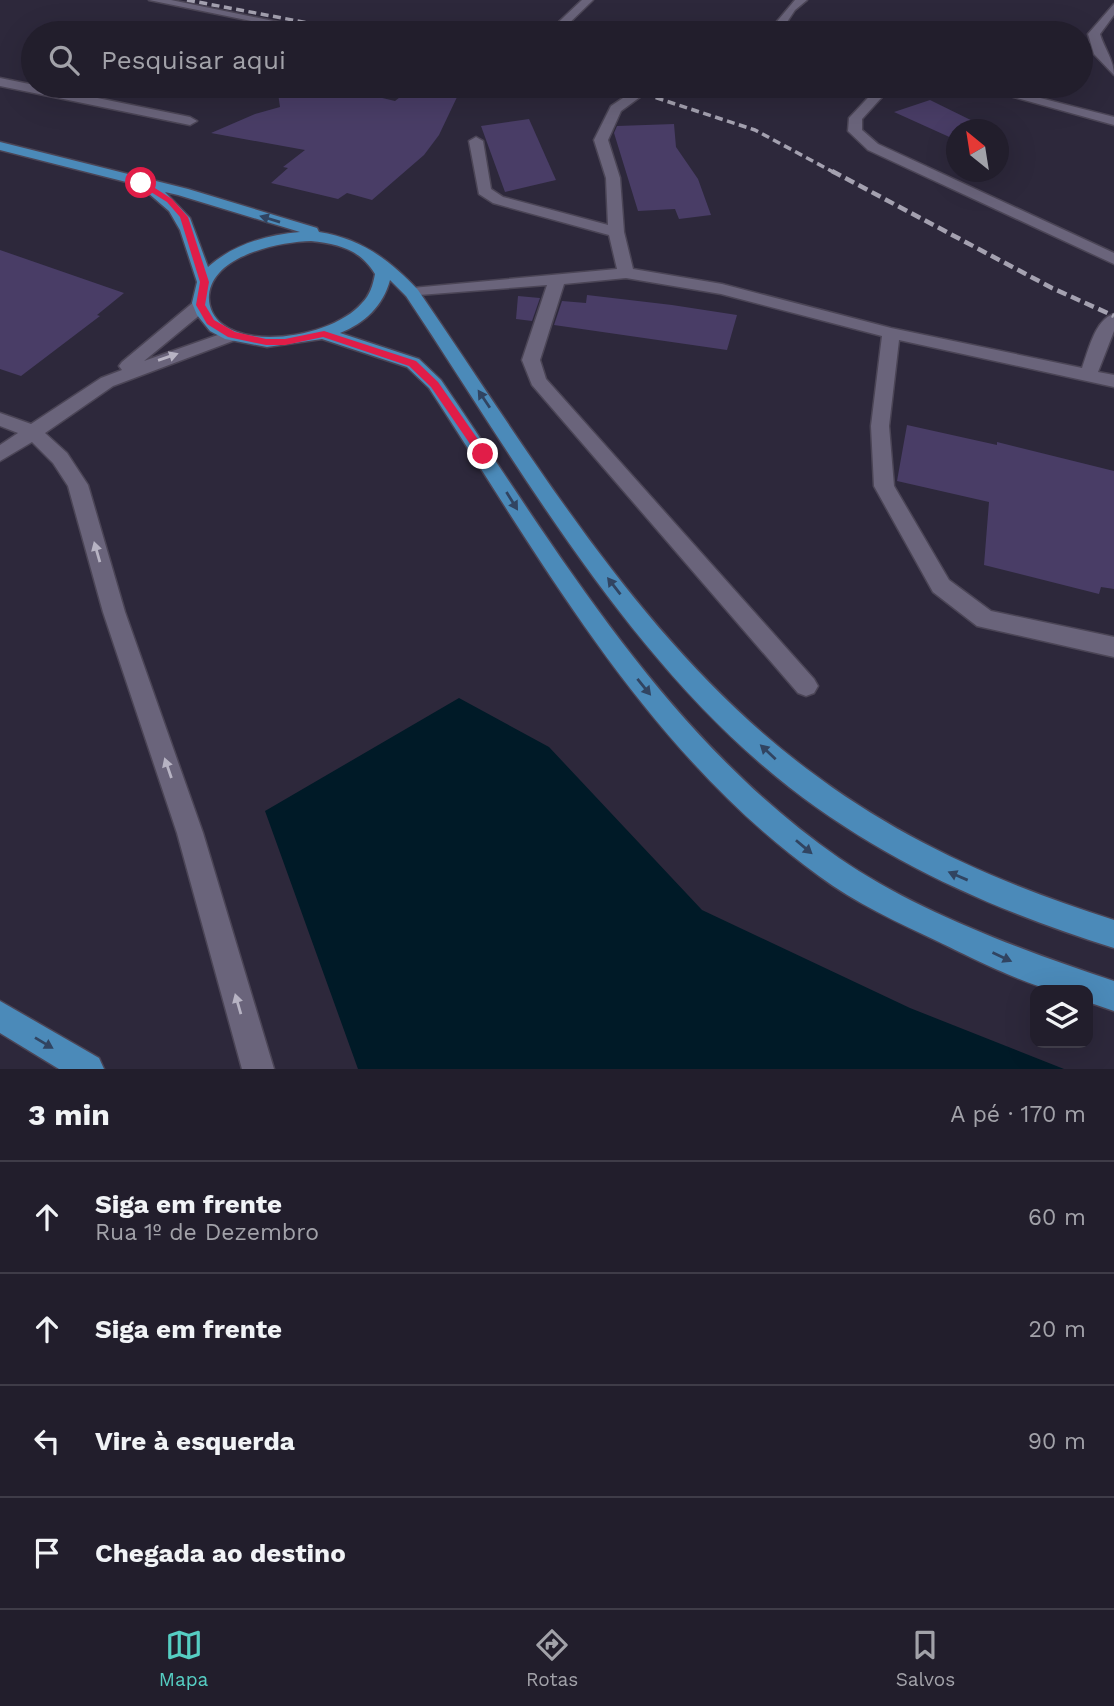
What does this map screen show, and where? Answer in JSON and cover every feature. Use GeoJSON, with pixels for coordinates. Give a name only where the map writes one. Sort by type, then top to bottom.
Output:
{"type":"FeatureCollection","features":[{"type":"Feature","properties":{"kind":"main road"},"geometry":{"type":"LineString","coordinates":[[0,146],[183,192],[336,238],[366,250],[412,293],[593,559],[638,618],[715,702],[779,762],[856,818],[938,867],[1030,907],[1114,934]]}},
{"type":"Feature","properties":{"kind":"main road"},"geometry":{"type":"LineString","coordinates":[[141,183],[169,200],[184,217],[205,282],[201,305],[211,322],[232,335],[248,340],[285,342],[324,334],[350,323],[370,308],[381,291],[383,274],[377,262]]}},
{"type":"Feature","properties":{"kind":"main road"},"geometry":{"type":"LineString","coordinates":[[205,282],[217,267],[236,254],[259,244],[298,237],[336,238]]}},
{"type":"Feature","properties":{"kind":"main road"},"geometry":{"type":"LineString","coordinates":[[324,334],[413,363],[435,384],[557,573],[660,707],[741,794],[824,864],[919,919],[1018,964],[1114,996]]}},
{"type":"Feature","properties":{"kind":"main road"},"geometry":{"type":"LineString","coordinates":[[0,1016],[88,1069]]}},
{"type":"Feature","properties":{"kind":"street"},"geometry":{"type":"LineString","coordinates":[[154,0],[263,21]]}},
{"type":"Feature","properties":{"kind":"street"},"geometry":{"type":"LineString","coordinates":[[566,21],[588,0]]}},
{"type":"Feature","properties":{"kind":"street"},"geometry":{"type":"LineString","coordinates":[[782,21],[790,8],[802,0]]}},
{"type":"Feature","properties":{"kind":"street"},"geometry":{"type":"LineString","coordinates":[[1114,8],[1094,34],[1100,54],[1114,71]]}},
{"type":"Feature","properties":{"kind":"street"},"geometry":{"type":"LineString","coordinates":[[0,82],[21,86]]}},
{"type":"Feature","properties":{"kind":"street"},"geometry":{"type":"LineString","coordinates":[[78,98],[190,121]]}},
{"type":"Feature","properties":{"kind":"street"},"geometry":{"type":"LineString","coordinates":[[626,273],[616,232],[613,178],[601,140],[616,109],[632,98]]}},
{"type":"Feature","properties":{"kind":"street"},"geometry":{"type":"LineString","coordinates":[[875,98],[856,118],[855,131],[873,148],[1114,259]]}},
{"type":"Feature","properties":{"kind":"street"},"geometry":{"type":"LineString","coordinates":[[1024,98],[1114,124]]}},
{"type":"Feature","properties":{"kind":"street"},"geometry":{"type":"LineString","coordinates":[[476,141],[484,191],[498,200],[616,232]]}},
{"type":"Feature","properties":{"kind":"street"},"geometry":{"type":"LineString","coordinates":[[412,293],[626,273],[722,289],[891,333],[1114,381]]}},
{"type":"Feature","properties":{"kind":"street"},"geometry":{"type":"LineString","coordinates":[[556,279],[531,360],[538,381],[806,686]]}},
{"type":"Feature","properties":{"kind":"street"},"geometry":{"type":"LineString","coordinates":[[0,454],[107,382],[201,305]]}},
{"type":"Feature","properties":{"kind":"street"},"geometry":{"type":"LineString","coordinates":[[1088,375],[1107,327],[1114,319]]}},
{"type":"Feature","properties":{"kind":"street"},"geometry":{"type":"LineString","coordinates":[[891,333],[880,426],[884,486],[941,586],[985,619],[1114,647]]}},
{"type":"Feature","properties":{"kind":"street"},"geometry":{"type":"LineString","coordinates":[[107,382],[232,335]]}},
{"type":"Feature","properties":{"kind":"street"},"geometry":{"type":"LineString","coordinates":[[0,419],[32,431],[60,458],[78,485],[114,612],[190,832],[258,1069]]}},
{"type":"Feature","properties":{"kind":"water"},"geometry":{"type":"Polygon","coordinates":[[[459,698],[549,747],[702,910],[910,1008],[1064,1069],[358,1069],[265,811],[459,698]]]}},
{"type":"Feature","properties":{"kind":"building"},"geometry":{"type":"Polygon","coordinates":[[[279,98],[382,98],[395,101],[399,98],[457,98],[439,135],[424,155],[372,200],[347,193],[338,199],[271,183],[288,168],[283,167],[305,150],[211,133],[255,114],[280,107],[279,98]]]}},
{"type":"Feature","properties":{"kind":"building"},"geometry":{"type":"Polygon","coordinates":[[[930,100],[969,119],[946,119],[946,135],[894,112],[930,100]]]}},
{"type":"Feature","properties":{"kind":"building"},"geometry":{"type":"Polygon","coordinates":[[[529,119],[556,180],[505,192],[481,126],[529,119]]]}},
{"type":"Feature","properties":{"kind":"building"},"geometry":{"type":"Polygon","coordinates":[[[674,124],[676,147],[698,179],[711,215],[679,219],[675,209],[638,211],[614,133],[617,126],[674,124]]]}},
{"type":"Feature","properties":{"kind":"building"},"geometry":{"type":"Polygon","coordinates":[[[0,250],[124,293],[97,315],[100,316],[21,376],[0,369],[0,250]]]}},
{"type":"Feature","properties":{"kind":"building"},"geometry":{"type":"Polygon","coordinates":[[[587,295],[737,315],[727,350],[554,325],[562,301],[586,303],[587,295]]]}},
{"type":"Feature","properties":{"kind":"building"},"geometry":{"type":"Polygon","coordinates":[[[518,296],[540,298],[532,321],[516,319],[518,296]]]}},
{"type":"Feature","properties":{"kind":"building"},"geometry":{"type":"Polygon","coordinates":[[[907,425],[997,445],[997,442],[1114,471],[1114,589],[1101,587],[1099,594],[984,565],[989,502],[897,481],[907,425]]]}},
{"type":"Feature","properties":{"kind":"railway"},"geometry":{"type":"LineString","coordinates":[[187,0],[298,21]]}},
{"type":"Feature","properties":{"kind":"railway"},"geometry":{"type":"LineString","coordinates":[[657,98],[755,130],[835,173]]}},
{"type":"Feature","properties":{"kind":"railway"},"geometry":{"type":"LineString","coordinates":[[832,171],[1052,288],[1114,316]]}},
{"type":"Feature","properties":{"kind":"route"},"geometry":{"type":"LineString","coordinates":[[141,183],[169,200],[184,217],[205,282],[201,305],[211,322],[232,335],[266,342],[285,342],[324,334],[413,363],[435,384],[483,454]]}}]}
